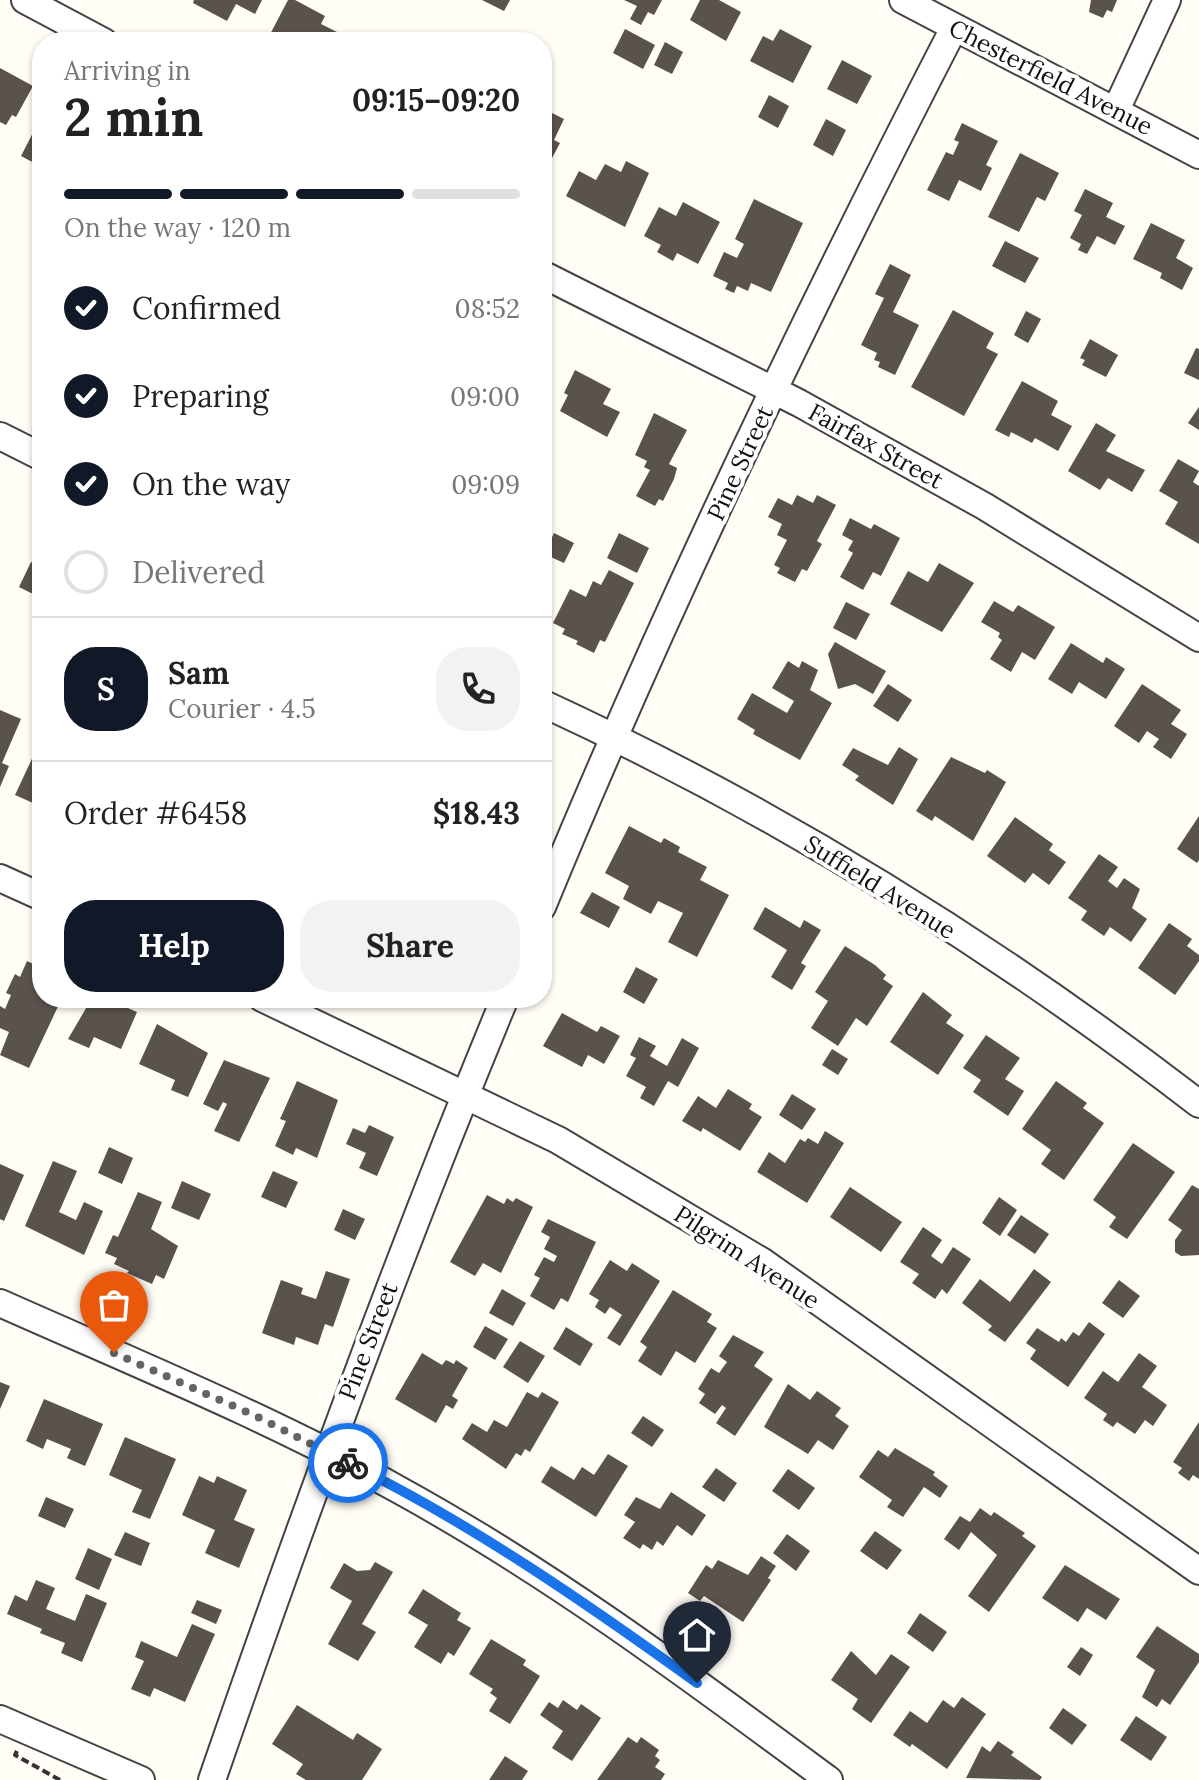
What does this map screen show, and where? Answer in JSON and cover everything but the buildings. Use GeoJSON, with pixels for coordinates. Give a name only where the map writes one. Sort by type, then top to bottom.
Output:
{"type":"FeatureCollection","features":[{"type":"Feature","properties":{"kind":"street"},"geometry":{"type":"LineString","coordinates":[[25,0],[85,32]]}},
{"type":"Feature","properties":{"kind":"street","name":"Chesterfield Avenue"},"geometry":{"type":"LineString","coordinates":[[903,0],[1199,155]]}},
{"type":"Feature","properties":{"kind":"street"},"geometry":{"type":"LineString","coordinates":[[1116,110],[1167,0]]}},
{"type":"Feature","properties":{"kind":"street","name":"Pine Street"},"geometry":{"type":"LineString","coordinates":[[552,884],[614,738],[775,390],[954,28]]}},
{"type":"Feature","properties":{"kind":"street","name":"Fairfax Street"},"geometry":{"type":"LineString","coordinates":[[552,279],[775,390],[984,506],[1199,638]]}},
{"type":"Feature","properties":{"kind":"street"},"geometry":{"type":"LineString","coordinates":[[0,436],[32,452]]}},
{"type":"Feature","properties":{"kind":"street","name":"Suffield Avenue"},"geometry":{"type":"LineString","coordinates":[[552,708],[783,827],[909,903],[1043,992],[1199,1104]]}},
{"type":"Feature","properties":{"kind":"street"},"geometry":{"type":"LineString","coordinates":[[0,878],[32,892]]}},
{"type":"Feature","properties":{"kind":"street","name":"Pilgrim Avenue"},"geometry":{"type":"LineString","coordinates":[[283,1008],[558,1140],[763,1262],[1199,1571]]}},
{"type":"Feature","properties":{"kind":"street","name":"Pine Street"},"geometry":{"type":"LineString","coordinates":[[212,1780],[326,1452],[501,1008]]}},
{"type":"Feature","properties":{"kind":"street"},"geometry":{"type":"LineString","coordinates":[[0,1303],[256,1416],[404,1492],[559,1587],[829,1780]]}},
{"type":"Feature","properties":{"kind":"street"},"geometry":{"type":"LineString","coordinates":[[0,1719],[141,1780]]}},
{"type":"Feature","properties":{"kind":"way so far"},"geometry":{"type":"LineString","coordinates":[[114,1353],[256,1416],[348,1463]]}},
{"type":"Feature","properties":{"kind":"route"},"geometry":{"type":"LineString","coordinates":[[348,1463],[404,1492],[559,1587],[697,1683]]}}]}
